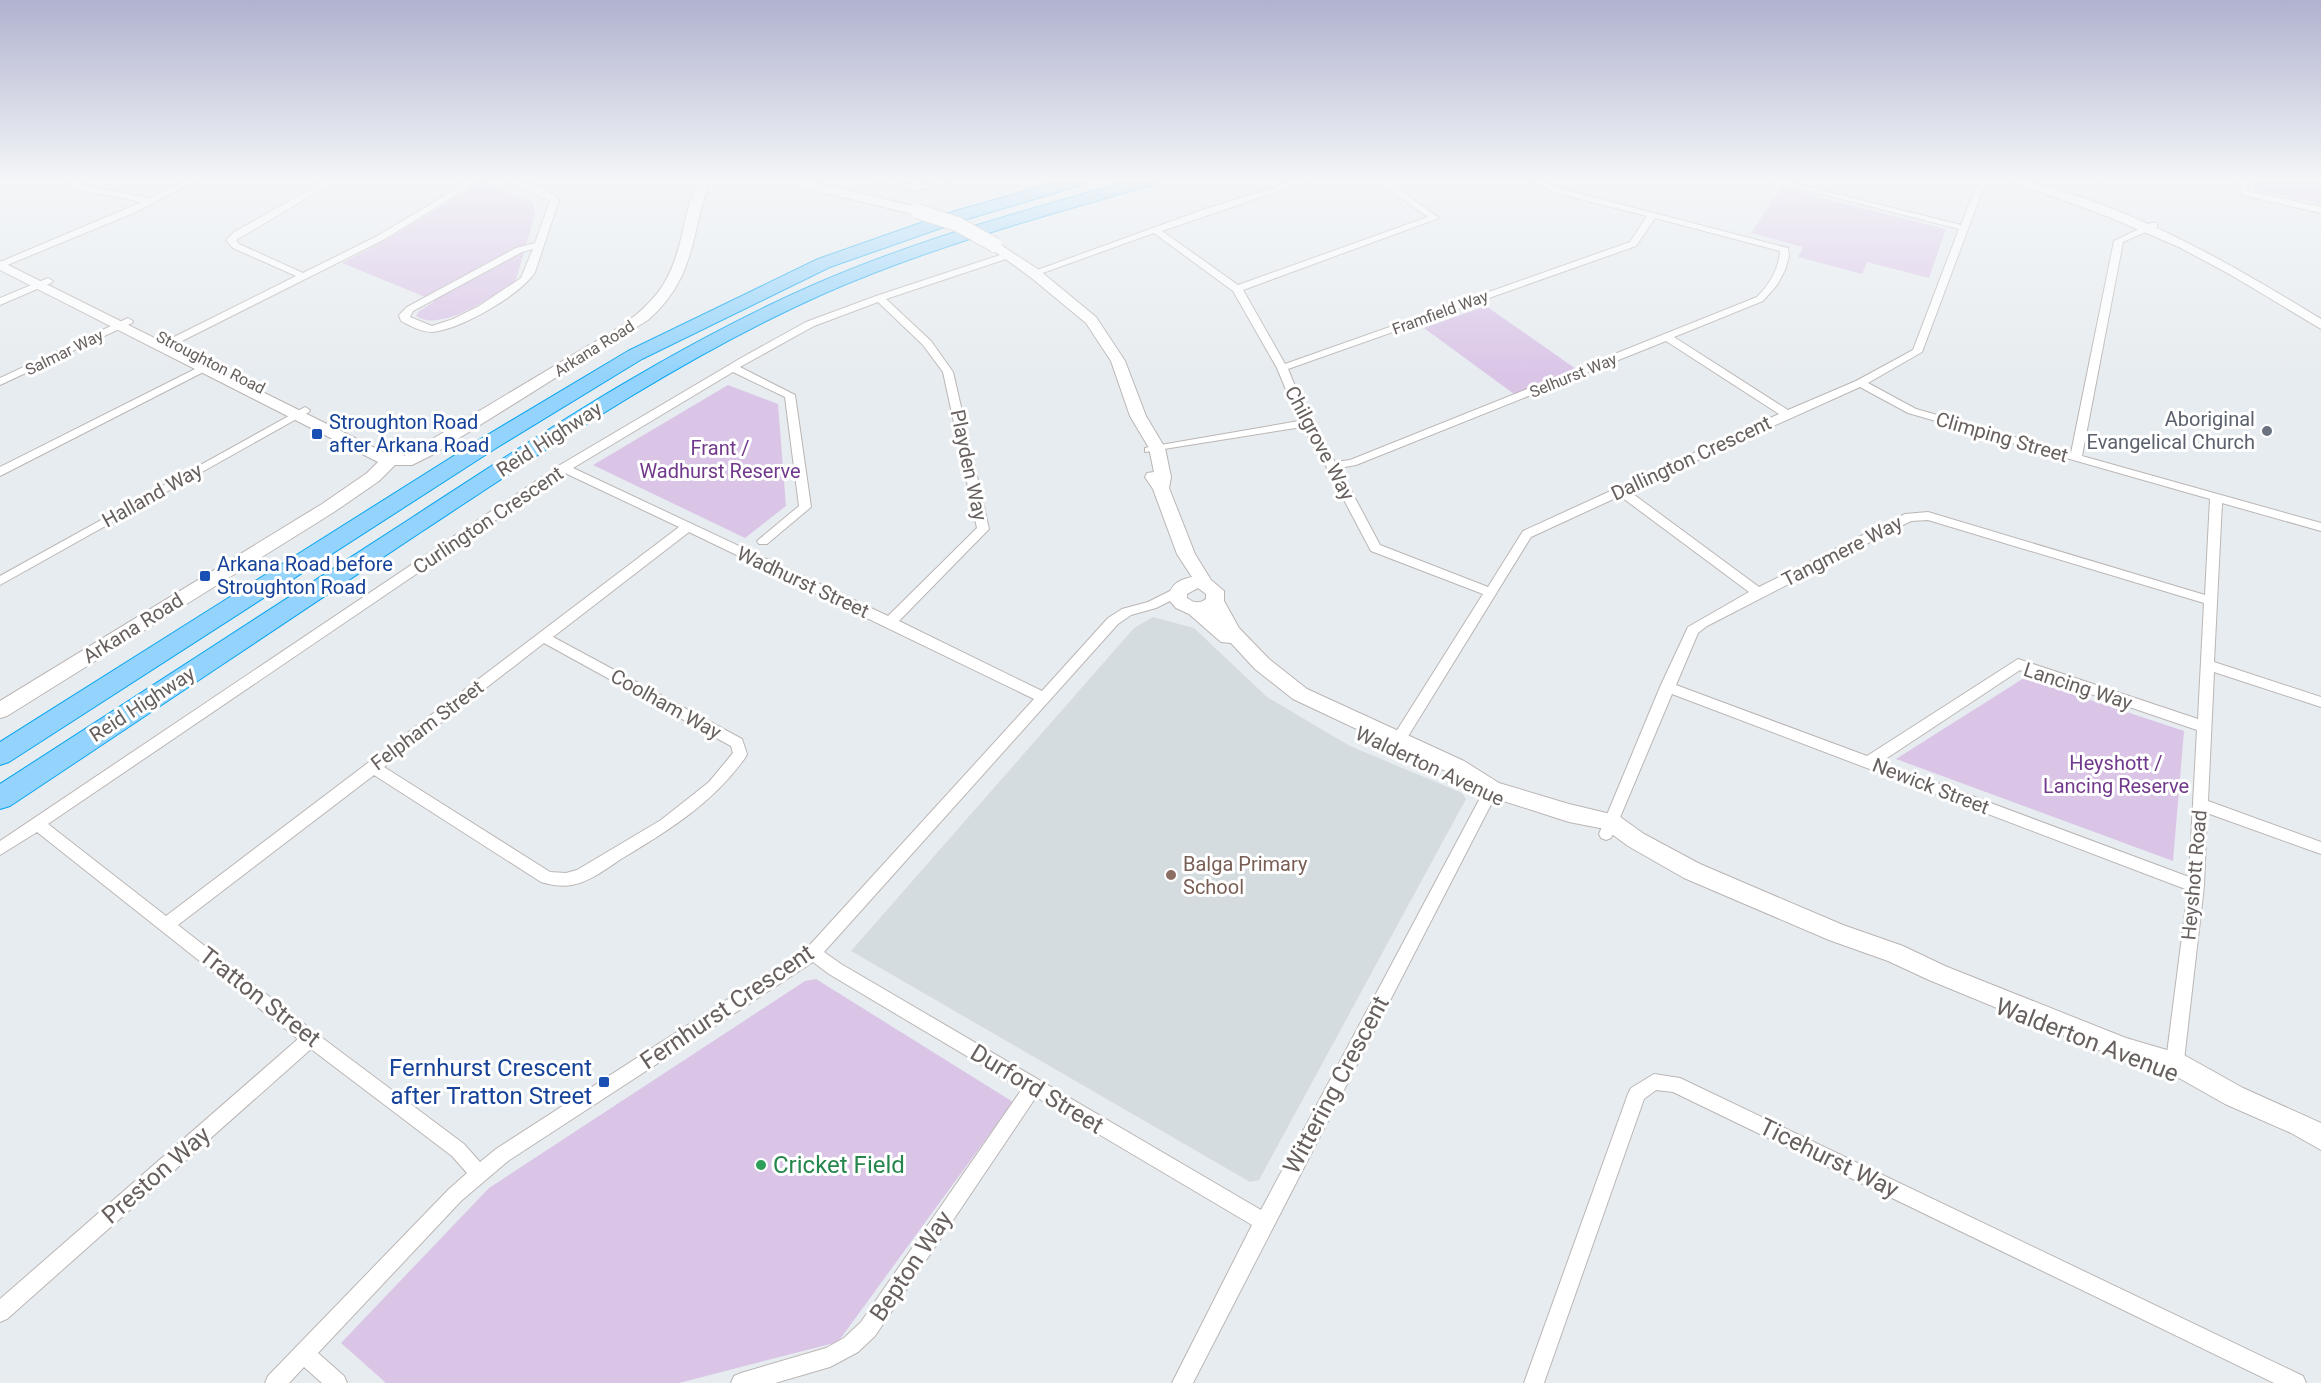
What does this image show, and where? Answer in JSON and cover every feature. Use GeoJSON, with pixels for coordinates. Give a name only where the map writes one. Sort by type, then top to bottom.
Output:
{"type":"FeatureCollection","features":[{"type":"Feature","properties":{"kind":"highway","name":"Reid Highway"},"geometry":{"type":"LineString","coordinates":[[0,755],[486,445],[635,356],[697,323],[824,263],[874,246]]}},
{"type":"Feature","properties":{"kind":"highway","name":"Reid Highway"},"geometry":{"type":"LineString","coordinates":[[0,798],[578,419],[652,374],[746,323],[851,276],[931,246]]}},
{"type":"Feature","properties":{"kind":"street"},"geometry":{"type":"LineString","coordinates":[[5,263],[50,246]]}},
{"type":"Feature","properties":{"kind":"street"},"geometry":{"type":"LineString","coordinates":[[236,246],[303,276]]}},
{"type":"Feature","properties":{"kind":"street"},"geometry":{"type":"LineString","coordinates":[[168,344],[365,246]]}},
{"type":"Feature","properties":{"kind":"street"},"geometry":{"type":"LineString","coordinates":[[537,246],[519,250],[410,309],[404,315],[405,319],[417,326],[435,329],[459,319],[525,280],[539,246]]}},
{"type":"Feature","properties":{"kind":"street","name":"Arkana Road"},"geometry":{"type":"LineString","coordinates":[[401,457],[425,445],[625,323],[647,305],[667,280],[676,246]]}},
{"type":"Feature","properties":{"kind":"street","name":"Arkana Road"},"geometry":{"type":"LineString","coordinates":[[0,711],[328,507],[343,502],[376,480],[401,457],[628,328],[654,308],[670,290],[679,274],[685,246]]}},
{"type":"Feature","properties":{"kind":"street"},"geometry":{"type":"LineString","coordinates":[[996,246],[1034,273],[1091,320],[1110,351],[1109,367],[1125,393],[1137,435],[1153,449]]}},
{"type":"Feature","properties":{"kind":"street"},"geometry":{"type":"LineString","coordinates":[[1034,273],[1111,246]]}},
{"type":"Feature","properties":{"kind":"street","name":"Chilgrove Way"},"geometry":{"type":"LineString","coordinates":[[1177,246],[1238,289],[1282,368],[1305,423],[1332,466],[1375,548],[1490,592]]}},
{"type":"Feature","properties":{"kind":"street"},"geometry":{"type":"LineString","coordinates":[[1238,289],[1359,246]]}},
{"type":"Feature","properties":{"kind":"street","name":"Framfield Way"},"geometry":{"type":"LineString","coordinates":[[1282,368],[1629,246]]}},
{"type":"Feature","properties":{"kind":"street","name":"Selhurst Way"},"geometry":{"type":"LineString","coordinates":[[1332,466],[1352,463],[1760,298],[1768,292],[1786,258],[1785,250],[1769,246]]}},
{"type":"Feature","properties":{"kind":"street","name":"Dallington Crescent"},"geometry":{"type":"LineString","coordinates":[[1396,744],[1527,534],[1787,414],[1860,383],[1917,352],[1957,246]]}},
{"type":"Feature","properties":{"kind":"street"},"geometry":{"type":"LineString","coordinates":[[2076,458],[2118,246]]}},
{"type":"Feature","properties":{"kind":"street"},"geometry":{"type":"LineString","coordinates":[[2187,246],[2321,325]]}},
{"type":"Feature","properties":{"kind":"street"},"geometry":{"type":"LineString","coordinates":[[2193,246],[2214,255],[2321,318]]}},
{"type":"Feature","properties":{"kind":"street","name":"Curlington Crescent"},"geometry":{"type":"LineString","coordinates":[[0,849],[564,468],[733,368],[810,324],[879,298],[1009,255]]}},
{"type":"Feature","properties":{"kind":"street","name":"Stroughton Road"},"geometry":{"type":"LineString","coordinates":[[5,263],[301,412],[381,458],[401,457]]}},
{"type":"Feature","properties":{"kind":"street"},"geometry":{"type":"LineString","coordinates":[[0,302],[44,283]]}},
{"type":"Feature","properties":{"kind":"street","name":"Playden Way"},"geometry":{"type":"LineString","coordinates":[[879,298],[927,342],[948,372],[983,529],[890,622]]}},
{"type":"Feature","properties":{"kind":"street","name":"Salmar Way"},"geometry":{"type":"LineString","coordinates":[[0,382],[123,323]]}},
{"type":"Feature","properties":{"kind":"street"},"geometry":{"type":"LineString","coordinates":[[1667,337],[1787,414]]}},
{"type":"Feature","properties":{"kind":"street"},"geometry":{"type":"LineString","coordinates":[[0,472],[208,366]]}},
{"type":"Feature","properties":{"kind":"street"},"geometry":{"type":"LineString","coordinates":[[733,368],[790,395],[806,507],[764,541]]}},
{"type":"Feature","properties":{"kind":"street","name":"Climping Street"},"geometry":{"type":"LineString","coordinates":[[1860,383],[1911,411],[2321,527]]}},
{"type":"Feature","properties":{"kind":"street","name":"Halland Way"},"geometry":{"type":"LineString","coordinates":[[0,581],[301,412]]}},
{"type":"Feature","properties":{"kind":"street"},"geometry":{"type":"LineString","coordinates":[[1153,449],[1305,423]]}},
{"type":"Feature","properties":{"kind":"street"},"geometry":{"type":"LineString","coordinates":[[1153,449],[1149,470],[1161,488],[1186,554],[1194,596]]}},
{"type":"Feature","properties":{"kind":"street","name":"Wadhurst Street"},"geometry":{"type":"LineString","coordinates":[[564,468],[890,622],[1042,697]]}},
{"type":"Feature","properties":{"kind":"street"},"geometry":{"type":"LineString","coordinates":[[1620,490],[1758,593]]}},
{"type":"Feature","properties":{"kind":"street","name":"Heyshott Road"},"geometry":{"type":"LineString","coordinates":[[2174,1068],[2196,886],[2216,497]]}},
{"type":"Feature","properties":{"kind":"street","name":"Tangmere Way"},"geometry":{"type":"LineString","coordinates":[[1608,828],[1693,630],[1702,622],[1909,517],[1918,515],[2211,601]]}},
{"type":"Feature","properties":{"kind":"street","name":"Felpham Street"},"geometry":{"type":"LineString","coordinates":[[168,924],[687,527]]}},
{"type":"Feature","properties":{"kind":"street","name":"Fernhurst Crescent"},"geometry":{"type":"LineString","coordinates":[[275,1383],[455,1195],[502,1155],[813,953],[1113,621],[1127,612],[1194,596]]}},
{"type":"Feature","properties":{"kind":"street","name":"Walderton Avenue"},"geometry":{"type":"LineString","coordinates":[[1194,596],[1222,630],[1262,672],[1324,717],[1396,744],[1490,793],[1608,828],[1653,861],[1676,869],[1692,871],[1850,938],[1899,966],[2086,1044],[2174,1068],[2300,1124],[2321,1137]]}},
{"type":"Feature","properties":{"kind":"street","name":"Coolham Way"},"geometry":{"type":"LineString","coordinates":[[373,767],[546,877],[561,880],[579,876],[661,829],[698,800],[732,767],[740,754],[737,743],[543,637]]}},
{"type":"Feature","properties":{"kind":"street","name":"Lancing Way"},"geometry":{"type":"LineString","coordinates":[[1869,762],[2018,664],[2204,727]]}},
{"type":"Feature","properties":{"kind":"street"},"geometry":{"type":"LineString","coordinates":[[2207,665],[2321,702]]}},
{"type":"Feature","properties":{"kind":"street","name":"Newick Street"},"geometry":{"type":"LineString","coordinates":[[1667,687],[2196,886]]}},
{"type":"Feature","properties":{"kind":"street","name":"Wittering Crescent"},"geometry":{"type":"LineString","coordinates":[[1182,1383],[1264,1222],[1490,793]]}},
{"type":"Feature","properties":{"kind":"street"},"geometry":{"type":"LineString","coordinates":[[2200,804],[2321,848]]}},
{"type":"Feature","properties":{"kind":"street","name":"Tratton Street"},"geometry":{"type":"LineString","coordinates":[[37,824],[168,924],[311,1039],[458,1150],[479,1174]]}},
{"type":"Feature","properties":{"kind":"street","name":"Durford Street"},"geometry":{"type":"LineString","coordinates":[[813,953],[835,969],[1264,1222]]}},
{"type":"Feature","properties":{"kind":"street","name":"Preston Way"},"geometry":{"type":"LineString","coordinates":[[0,1312],[311,1039]]}},
{"type":"Feature","properties":{"kind":"street","name":"Walderton Avenue"},"geometry":{"type":"LineString","coordinates":[[2174,1068],[2225,1102],[2305,1139],[2321,1150]]}},
{"type":"Feature","properties":{"kind":"street","name":"Ticehurst Way"},"geometry":{"type":"LineString","coordinates":[[1534,1383],[1637,1094],[1654,1082],[1674,1084],[2296,1383]]}},
{"type":"Feature","properties":{"kind":"street","name":"Bepton Way"},"geometry":{"type":"LineString","coordinates":[[741,1383],[830,1357],[851,1345],[868,1329],[1033,1087]]}},
{"type":"Feature","properties":{"kind":"street"},"geometry":{"type":"LineString","coordinates":[[304,1354],[336,1383]]}},
{"type":"Feature","properties":{"kind":"shaded area","name":"Balga Primary School"},"geometry":{"type":"Polygon","coordinates":[[[1153,617],[1194,628],[1267,697],[1350,746],[1462,793],[1466,799],[1259,1180],[1250,1182],[851,951],[1134,628],[1153,617]]]}},
{"type":"Feature","properties":{"kind":"green space"},"geometry":{"type":"Polygon","coordinates":[[[375,246],[526,246],[515,283],[466,311],[439,320],[427,320],[416,316],[419,311],[435,301],[342,263],[375,246]]]}},
{"type":"Feature","properties":{"kind":"green space"},"geometry":{"type":"Polygon","coordinates":[[[1798,246],[1940,246],[1929,278],[1867,262],[1862,274],[1798,257],[1803,247],[1798,246]]]}},
{"type":"Feature","properties":{"kind":"green space"},"geometry":{"type":"Polygon","coordinates":[[[1486,306],[1576,369],[1514,394],[1424,328],[1486,306]]]}},
{"type":"Feature","properties":{"kind":"green space","name":"Frant / Wadhurst Reserve"},"geometry":{"type":"Polygon","coordinates":[[[728,385],[778,404],[786,506],[745,538],[593,465],[728,385]]]}},
{"type":"Feature","properties":{"kind":"green space","name":"Heyshott / Lancing Reserve"},"geometry":{"type":"Polygon","coordinates":[[[2024,678],[2184,731],[2173,861],[1896,759],[2024,678]]]}},
{"type":"Feature","properties":{"kind":"green space"},"geometry":{"type":"Polygon","coordinates":[[[816,979],[1013,1102],[838,1342],[679,1383],[386,1383],[341,1343],[489,1188],[805,981],[816,979]]]}},
{"type":"Feature","properties":{"kind":"place","name":"Aboriginal Evangelical Church"},"geometry":{"type":"Point","coordinates":[2267,431]}},
{"type":"Feature","properties":{"kind":"place","name":"Stroughton Road after Arkana Road"},"geometry":{"type":"Point","coordinates":[317,434]}},
{"type":"Feature","properties":{"kind":"place","name":"Arkana Road before Stroughton Road"},"geometry":{"type":"Point","coordinates":[205,576]}},
{"type":"Feature","properties":{"kind":"place","name":"Balga Primary School"},"geometry":{"type":"Point","coordinates":[1171,875]}},
{"type":"Feature","properties":{"kind":"place","name":"Fernhurst Crescent after Tratton Street"},"geometry":{"type":"Point","coordinates":[604,1082]}},
{"type":"Feature","properties":{"kind":"place","name":"Cricket Field"},"geometry":{"type":"Point","coordinates":[761,1165]}}]}
